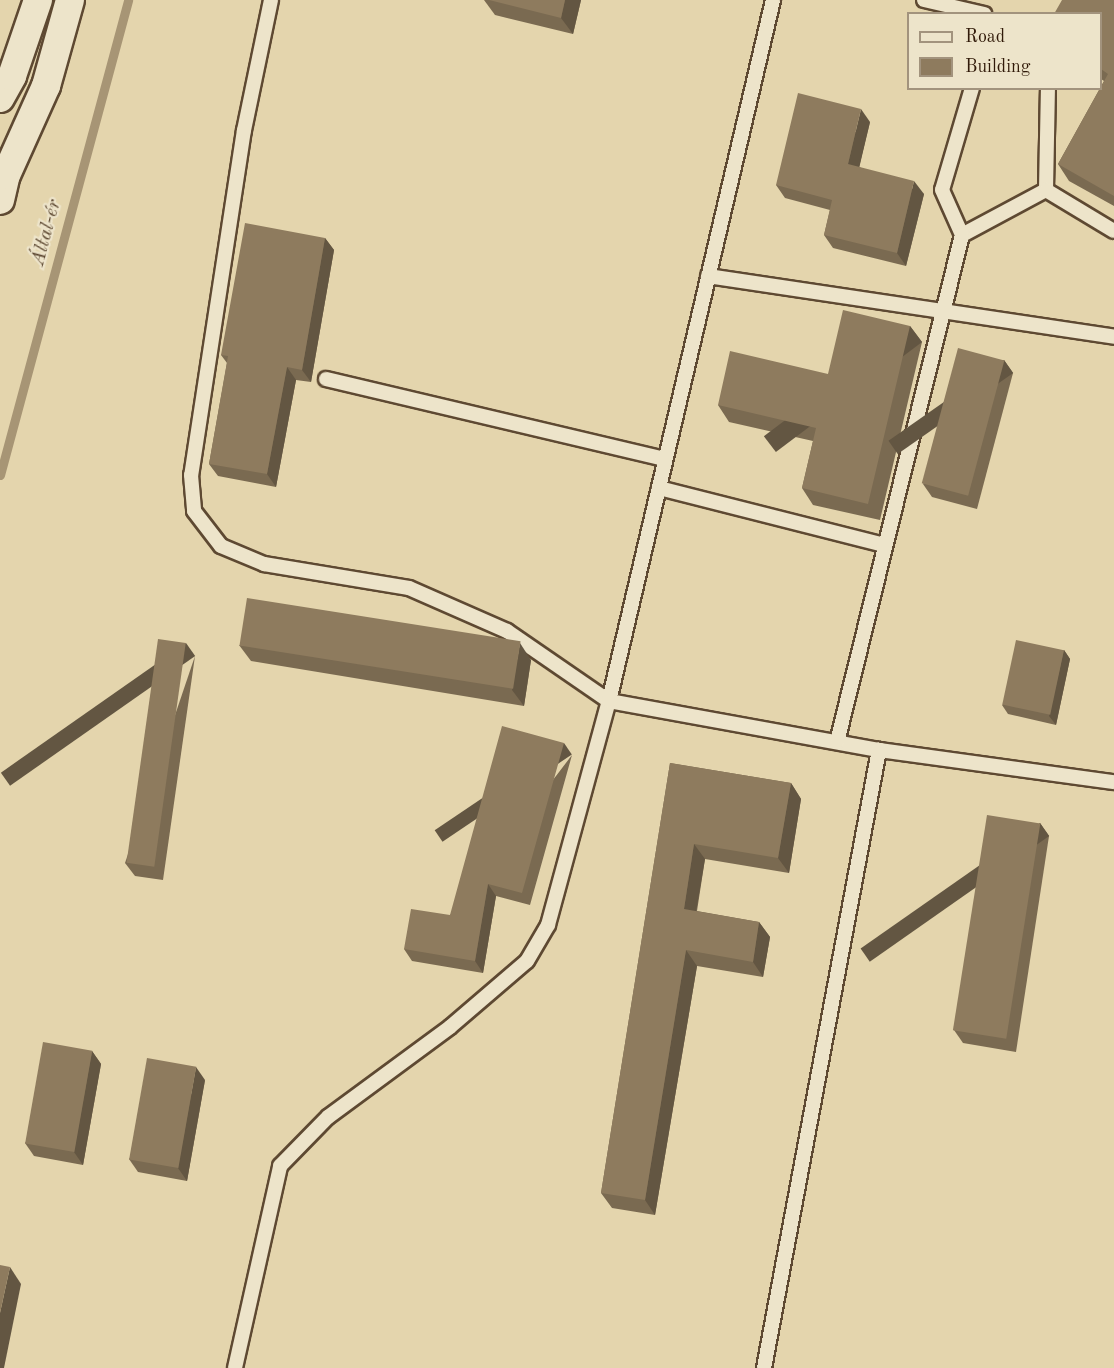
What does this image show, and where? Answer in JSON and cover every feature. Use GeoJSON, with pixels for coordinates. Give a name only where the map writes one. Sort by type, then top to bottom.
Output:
{"type":"FeatureCollection","features":[{"type":"Feature","properties":{"kind":"street"},"geometry":{"type":"LineString","coordinates":[[0,98],[12,76],[38,0]]}},
{"type":"Feature","properties":{"kind":"street"},"geometry":{"type":"LineString","coordinates":[[0,200],[6,175],[46,86],[70,0]]}},
{"type":"Feature","properties":{"kind":"lane"},"geometry":{"type":"LineString","coordinates":[[271,0],[244,130],[191,475],[194,511],[221,546],[264,564],[409,588],[507,631],[609,701],[879,750],[1114,782]]}},
{"type":"Feature","properties":{"kind":"lane"},"geometry":{"type":"LineString","coordinates":[[235,1368],[280,1166],[328,1117],[450,1027],[526,961],[548,925],[609,701],[773,0]]}},
{"type":"Feature","properties":{"kind":"lane"},"geometry":{"type":"LineString","coordinates":[[924,0],[975,12]]}},
{"type":"Feature","properties":{"kind":"lane"},"geometry":{"type":"LineString","coordinates":[[837,742],[962,235],[942,190],[971,90]]}},
{"type":"Feature","properties":{"kind":"lane"},"geometry":{"type":"LineString","coordinates":[[1046,190],[1048,90]]}},
{"type":"Feature","properties":{"kind":"lane"},"geometry":{"type":"LineString","coordinates":[[962,235],[1046,190]]}},
{"type":"Feature","properties":{"kind":"lane"},"geometry":{"type":"LineString","coordinates":[[1046,190],[1114,231]]}},
{"type":"Feature","properties":{"kind":"lane"},"geometry":{"type":"LineString","coordinates":[[708,276],[1114,337]]}},
{"type":"Feature","properties":{"kind":"lane"},"geometry":{"type":"LineString","coordinates":[[326,379],[665,459]]}},
{"type":"Feature","properties":{"kind":"lane"},"geometry":{"type":"LineString","coordinates":[[658,488],[885,546]]}},
{"type":"Feature","properties":{"kind":"lane"},"geometry":{"type":"LineString","coordinates":[[764,1368],[879,750]]}},
{"type":"Feature","properties":{"kind":"building"},"geometry":{"type":"Polygon","coordinates":[[[489,0],[565,0],[561,18],[489,0]]]}},
{"type":"Feature","properties":{"kind":"building"},"geometry":{"type":"Polygon","coordinates":[[[1062,0],[1114,0],[1114,196],[1058,164],[1099,90],[1102,90],[1102,85],[1108,74],[1102,70],[1102,12],[1055,12],[1062,0]]]}},
{"type":"Feature","properties":{"kind":"building"},"geometry":{"type":"Polygon","coordinates":[[[798,93],[861,109],[848,164],[914,181],[897,253],[824,235],[832,200],[776,185],[798,93]]]}},
{"type":"Feature","properties":{"kind":"building"},"geometry":{"type":"Polygon","coordinates":[[[245,223],[325,238],[302,370],[287,367],[267,474],[209,464],[228,356],[221,355],[245,223]]]}},
{"type":"Feature","properties":{"kind":"building"},"geometry":{"type":"Polygon","coordinates":[[[843,310],[910,326],[868,504],[802,488],[816,428],[718,405],[730,351],[828,374],[843,310]]]}},
{"type":"Feature","properties":{"kind":"building"},"geometry":{"type":"Polygon","coordinates":[[[958,348],[1004,360],[968,496],[922,483],[958,348]]]}},
{"type":"Feature","properties":{"kind":"building"},"geometry":{"type":"Polygon","coordinates":[[[247,598],[521,641],[513,689],[239,645],[247,598]]]}},
{"type":"Feature","properties":{"kind":"building"},"geometry":{"type":"Polygon","coordinates":[[[158,639],[186,643],[154,867],[127,863],[158,639]]]}},
{"type":"Feature","properties":{"kind":"building"},"geometry":{"type":"Polygon","coordinates":[[[1016,640],[1064,650],[1050,715],[1002,705],[1016,640]]]}},
{"type":"Feature","properties":{"kind":"building"},"geometry":{"type":"Polygon","coordinates":[[[502,726],[564,743],[522,893],[488,884],[475,961],[404,949],[411,909],[450,915],[502,726]]]}},
{"type":"Feature","properties":{"kind":"building"},"geometry":{"type":"Polygon","coordinates":[[[670,763],[791,783],[778,858],[694,844],[684,909],[759,922],[753,962],[686,950],[645,1200],[601,1193],[670,763]]]}},
{"type":"Feature","properties":{"kind":"building"},"geometry":{"type":"Polygon","coordinates":[[[987,815],[1040,823],[1006,1039],[953,1030],[987,815]]]}},
{"type":"Feature","properties":{"kind":"building"},"geometry":{"type":"Polygon","coordinates":[[[43,1042],[92,1051],[74,1152],[25,1143],[43,1042]]]}},
{"type":"Feature","properties":{"kind":"building"},"geometry":{"type":"Polygon","coordinates":[[[147,1058],[196,1067],[178,1168],[129,1159],[147,1058]]]}},
{"type":"Feature","properties":{"kind":"building"},"geometry":{"type":"Polygon","coordinates":[[[0,1265],[10,1267],[0,1313],[0,1265]]]}},
{"type":"Feature","properties":{"kind":"waterway","name":"Által-ér"},"geometry":{"type":"LineString","coordinates":[[0,475],[128,0]]}}]}
